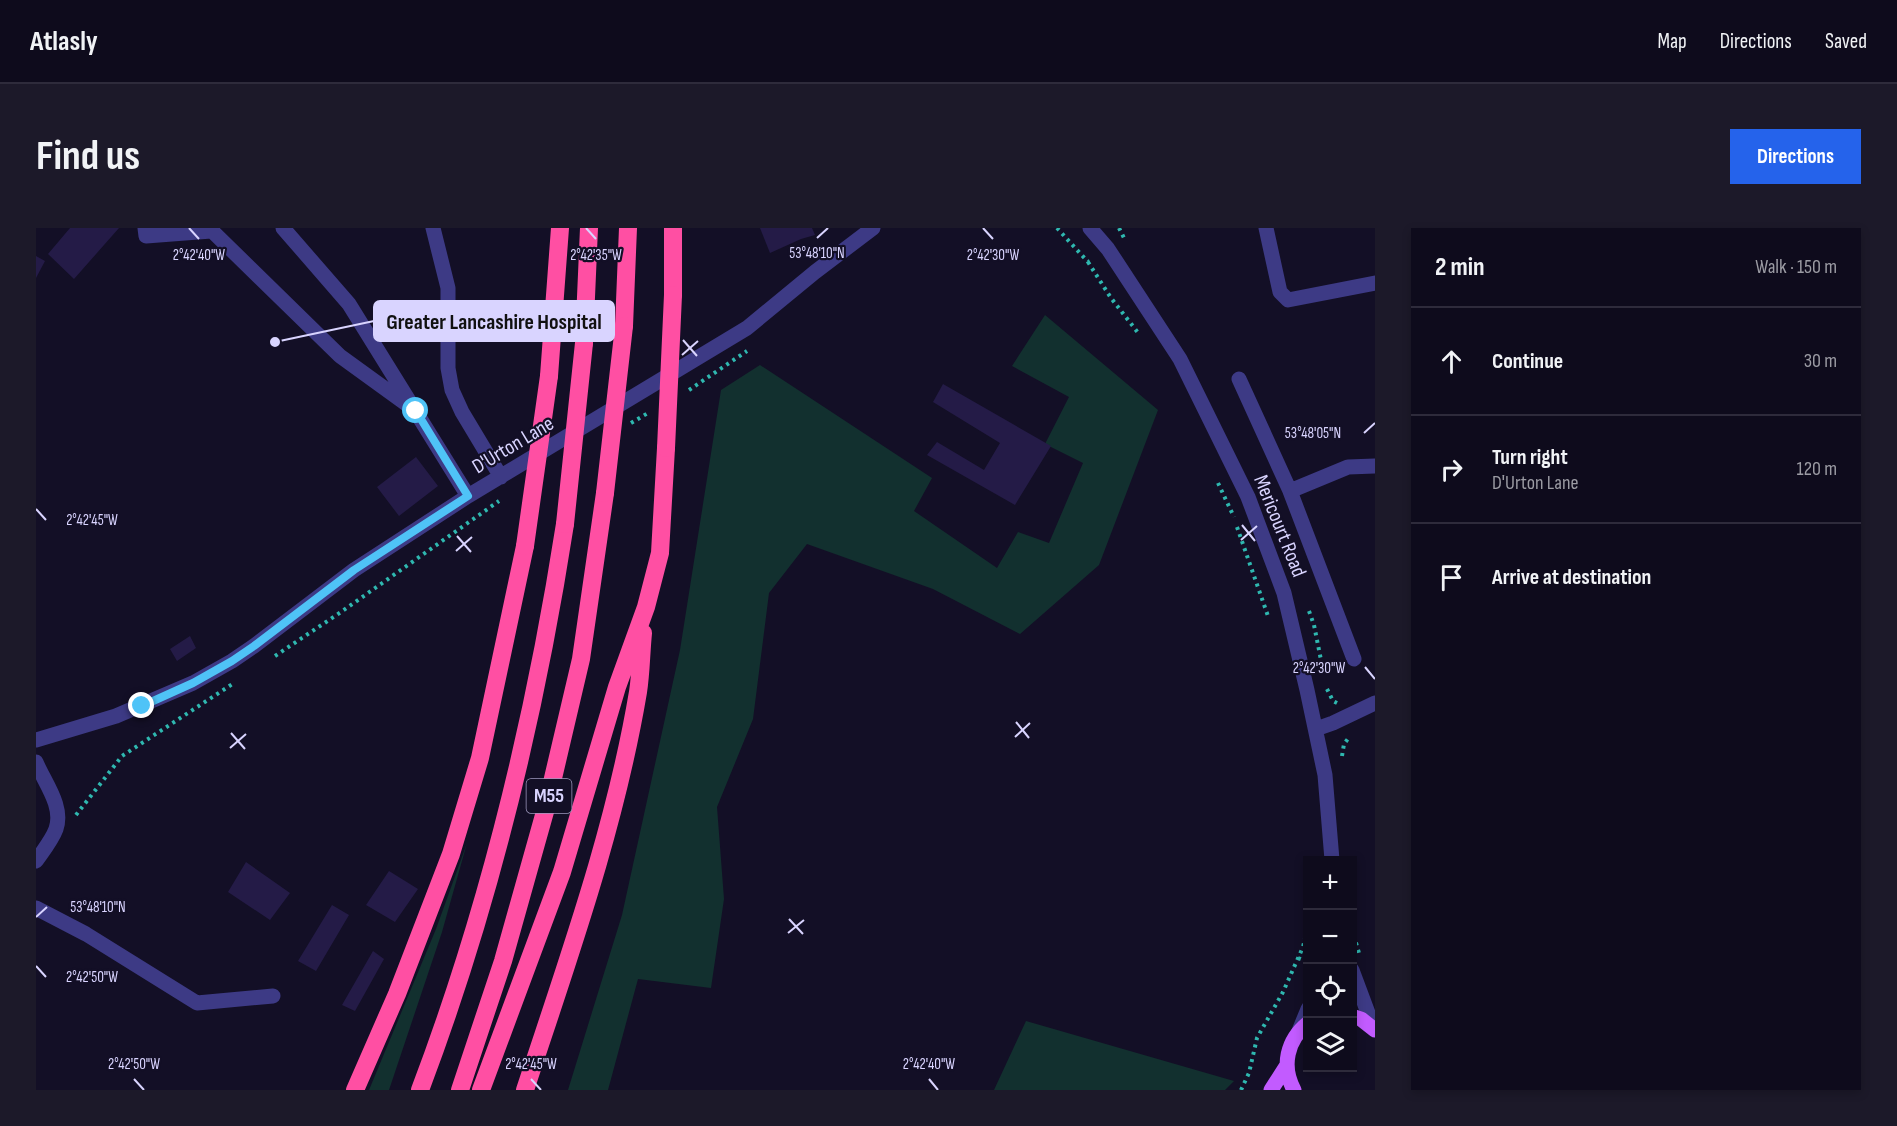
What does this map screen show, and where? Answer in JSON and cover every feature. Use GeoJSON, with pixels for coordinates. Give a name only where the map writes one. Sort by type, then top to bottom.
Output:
{"type":"FeatureCollection","features":[{"type":"Feature","properties":{"kind":"highway"},"geometry":{"type":"LineString","coordinates":[[355,1090],[397,994],[451,854],[480,758],[525,546],[549,376],[560,228]]}},
{"type":"Feature","properties":{"kind":"highway","name":"M55"},"geometry":{"type":"LineString","coordinates":[[420,1090],[464,965],[512,790],[554,597],[565,524],[584,343],[589,228]]}},
{"type":"Feature","properties":{"kind":"highway","name":"M55"},"geometry":{"type":"LineString","coordinates":[[460,1090],[502,962],[546,808],[581,659],[605,493],[624,326],[628,228]]}},
{"type":"Feature","properties":{"kind":"highway","name":"M55"},"geometry":{"type":"LineString","coordinates":[[481,1090],[562,872],[617,687],[646,608],[660,553],[673,295],[674,228]]}},
{"type":"Feature","properties":{"kind":"highway","name":"M55"},"geometry":{"type":"LineString","coordinates":[[525,1090],[595,878],[617,791],[638,691],[646,608]]}},
{"type":"Feature","properties":{"kind":"main road"},"geometry":{"type":"LineString","coordinates":[[1357,1018],[1375,1029]]}},
{"type":"Feature","properties":{"kind":"main road"},"geometry":{"type":"LineString","coordinates":[[1294,1090],[1287,1065],[1291,1042],[1303,1027]]}},
{"type":"Feature","properties":{"kind":"main road"},"geometry":{"type":"LineString","coordinates":[[1271,1090],[1287,1065]]}},
{"type":"Feature","properties":{"kind":"street"},"geometry":{"type":"LineString","coordinates":[[145,228],[146,236],[210,230],[340,356],[416,411]]}},
{"type":"Feature","properties":{"kind":"street"},"geometry":{"type":"LineString","coordinates":[[283,228],[349,304],[468,496]]}},
{"type":"Feature","properties":{"kind":"street"},"geometry":{"type":"LineString","coordinates":[[433,228],[448,288],[448,368],[452,390],[462,412],[501,477]]}},
{"type":"Feature","properties":{"kind":"street","name":"D'Urton Lane"},"geometry":{"type":"LineString","coordinates":[[36,740],[116,716],[167,695],[217,669],[254,646],[354,570],[468,496],[747,328],[873,228]]}},
{"type":"Feature","properties":{"kind":"street","name":"Mericourt Road"},"geometry":{"type":"LineString","coordinates":[[1090,228],[1100,234],[1180,359],[1248,497],[1284,593],[1316,729],[1325,775],[1332,856]]}},
{"type":"Feature","properties":{"kind":"street"},"geometry":{"type":"LineString","coordinates":[[1266,228],[1280,292],[1288,300],[1375,283]]}},
{"type":"Feature","properties":{"kind":"street"},"geometry":{"type":"LineString","coordinates":[[1239,379],[1290,491],[1354,659]]}},
{"type":"Feature","properties":{"kind":"street"},"geometry":{"type":"LineString","coordinates":[[1290,491],[1348,467],[1375,466]]}},
{"type":"Feature","properties":{"kind":"street"},"geometry":{"type":"LineString","coordinates":[[1316,729],[1375,704]]}},
{"type":"Feature","properties":{"kind":"street"},"geometry":{"type":"LineString","coordinates":[[36,762],[56,806],[58,817],[56,829],[36,861]]}},
{"type":"Feature","properties":{"kind":"street"},"geometry":{"type":"LineString","coordinates":[[36,908],[86,934],[197,1003],[273,996]]}},
{"type":"Feature","properties":{"kind":"street"},"geometry":{"type":"LineString","coordinates":[[1357,981],[1375,1029]]}},
{"type":"Feature","properties":{"kind":"path"},"geometry":{"type":"LineString","coordinates":[[1088,261],[1111,298],[1146,343]]}},
{"type":"Feature","properties":{"kind":"path"},"geometry":{"type":"LineString","coordinates":[[1215,476],[1234,519],[1272,625]]}},
{"type":"Feature","properties":{"kind":"path"},"geometry":{"type":"LineString","coordinates":[[56,829],[70,821],[122,756],[150,737]]}},
{"type":"Feature","properties":{"kind":"path"},"geometry":{"type":"LineString","coordinates":[[1357,946],[1360,956]]}},
{"type":"Feature","properties":{"kind":"path"},"geometry":{"type":"LineString","coordinates":[[1241,1090],[1249,1073],[1257,1038],[1283,992],[1303,949]]}},
{"type":"Feature","properties":{"kind":"path"},"geometry":{"type":"LineString","coordinates":[[1298,958],[1303,960]]}},
{"type":"Feature","properties":{"kind":"green space"},"geometry":{"type":"Polygon","coordinates":[[[1045,315],[1158,410],[1099,565],[1020,634],[933,589],[807,544],[769,593],[753,719],[717,807],[724,899],[711,988],[638,979],[608,1090],[568,1090],[622,915],[680,650],[721,390],[760,365],[932,478],[914,511],[997,568],[1018,532],[1049,543],[1083,463],[1045,444],[1069,397],[1012,366],[1045,315]]]}},
{"type":"Feature","properties":{"kind":"green space"},"geometry":{"type":"Polygon","coordinates":[[[467,843],[442,932],[389,1090],[369,1090],[436,929],[467,843]]]}},
{"type":"Feature","properties":{"kind":"green space"},"geometry":{"type":"Polygon","coordinates":[[[1026,1021],[1234,1081],[1225,1090],[994,1090],[1026,1021]]]}},
{"type":"Feature","properties":{"kind":"building"},"geometry":{"type":"Polygon","coordinates":[[[70,228],[119,228],[74,279],[48,254],[70,228]]]}},
{"type":"Feature","properties":{"kind":"building"},"geometry":{"type":"Polygon","coordinates":[[[760,228],[812,228],[815,235],[770,253],[760,228]]]}},
{"type":"Feature","properties":{"kind":"building"},"geometry":{"type":"Polygon","coordinates":[[[36,256],[45,261],[36,278],[36,256]]]}},
{"type":"Feature","properties":{"kind":"building"},"geometry":{"type":"Polygon","coordinates":[[[943,384],[1051,446],[1015,505],[927,455],[937,442],[984,470],[1000,443],[933,402],[943,384]]]}},
{"type":"Feature","properties":{"kind":"building"},"geometry":{"type":"Polygon","coordinates":[[[416,457],[438,486],[399,516],[377,487],[416,457]]]}},
{"type":"Feature","properties":{"kind":"building"},"geometry":{"type":"Polygon","coordinates":[[[190,636],[196,648],[177,661],[170,649],[190,636]]]}},
{"type":"Feature","properties":{"kind":"building"},"geometry":{"type":"Polygon","coordinates":[[[246,862],[290,893],[270,920],[228,892],[246,862]]]}},
{"type":"Feature","properties":{"kind":"building"},"geometry":{"type":"Polygon","coordinates":[[[389,871],[418,889],[395,922],[366,905],[389,871]]]}},
{"type":"Feature","properties":{"kind":"building"},"geometry":{"type":"Polygon","coordinates":[[[332,905],[349,915],[316,971],[298,961],[332,905]]]}},
{"type":"Feature","properties":{"kind":"building"},"geometry":{"type":"Polygon","coordinates":[[[373,951],[384,959],[355,1011],[342,1005],[373,951]]]}},
{"type":"Feature","properties":{"kind":"place","name":"Greater Lancashire Hospital"},"geometry":{"type":"Point","coordinates":[275,342]}},
{"type":"Feature","properties":{"kind":"route"},"geometry":{"type":"LineString","coordinates":[[142,706],[193,683],[232,661],[354,570],[468,496],[416,411]]}}]}
